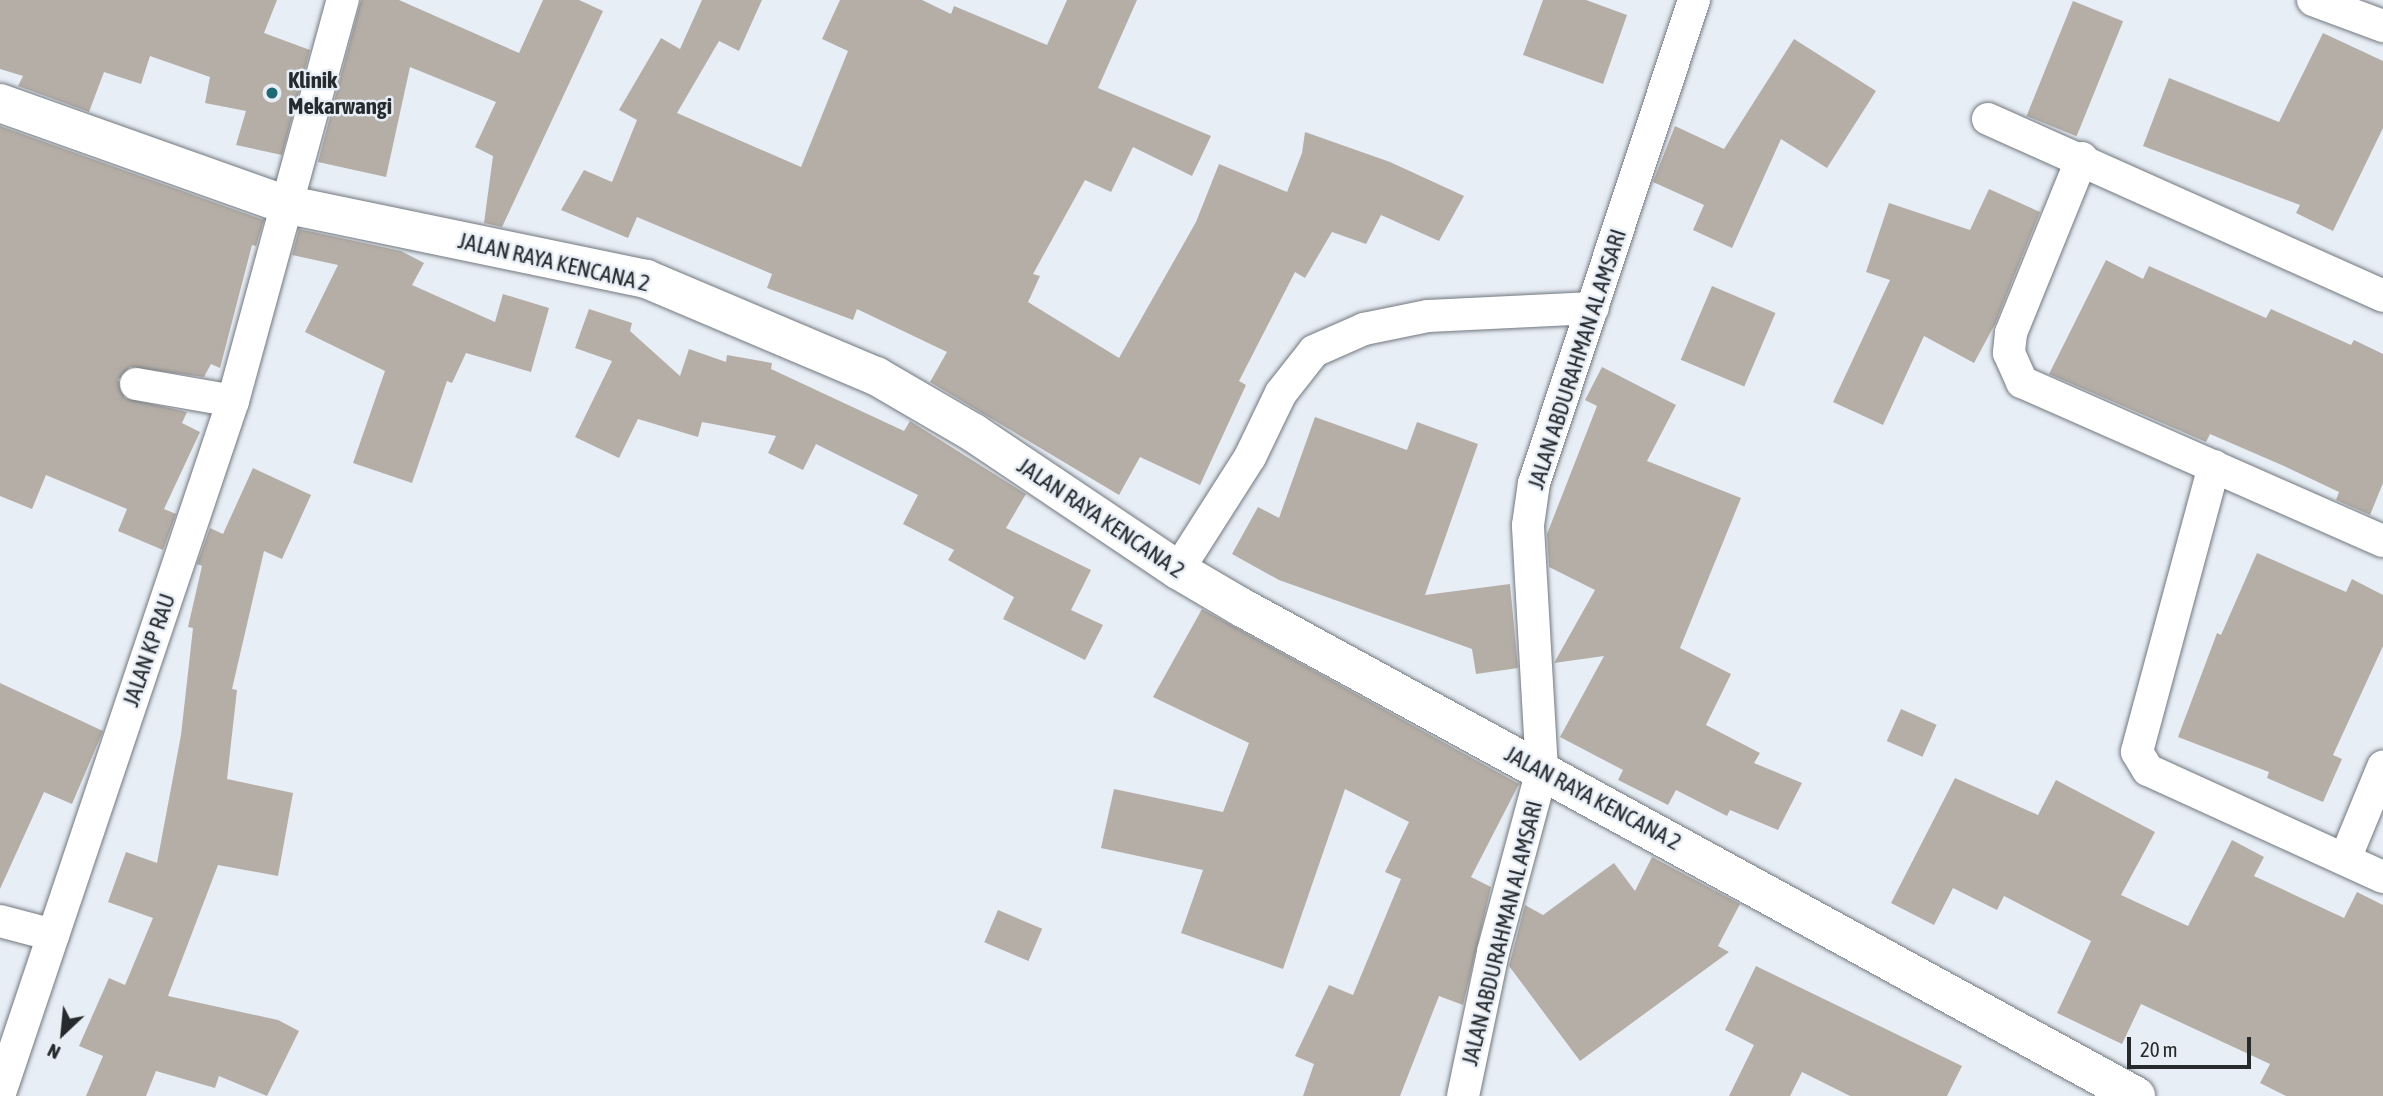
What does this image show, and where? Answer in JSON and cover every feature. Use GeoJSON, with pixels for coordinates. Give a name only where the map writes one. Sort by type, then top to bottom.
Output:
{"type":"FeatureCollection","features":[{"type":"Feature","properties":{"kind":"street","name":"JALAN KP RAU"},"geometry":{"type":"LineString","coordinates":[[0,1093],[233,401],[284,204],[343,0]]}},
{"type":"Feature","properties":{"kind":"street","name":"JALAN ABDURAHMAN AL AMSARI"},"geometry":{"type":"LineString","coordinates":[[1463,1096],[1493,952],[1542,770],[1528,525],[1534,483],[1694,0]]}},
{"type":"Feature","properties":{"kind":"street"},"geometry":{"type":"LineString","coordinates":[[2313,0],[2383,26]]}},
{"type":"Feature","properties":{"kind":"street","name":"JALAN RAYA KENCANA 2"},"geometry":{"type":"LineString","coordinates":[[0,103],[284,204],[646,279],[782,333],[876,376],[974,433],[1178,570],[2136,1096]]}},
{"type":"Feature","properties":{"kind":"street"},"geometry":{"type":"LineString","coordinates":[[1988,119],[2082,158],[2383,296]]}},
{"type":"Feature","properties":{"kind":"street"},"geometry":{"type":"LineString","coordinates":[[2082,158],[2011,333],[2012,365],[2022,382],[2383,541]]}},
{"type":"Feature","properties":{"kind":"street"},"geometry":{"type":"LineString","coordinates":[[1178,570],[1250,457],[1281,393],[1314,351],[1364,329],[1427,316],[1593,308]]}},
{"type":"Feature","properties":{"kind":"street"},"geometry":{"type":"LineString","coordinates":[[136,384],[233,401]]}},
{"type":"Feature","properties":{"kind":"street"},"geometry":{"type":"LineString","coordinates":[[2214,466],[2137,752],[2148,770],[2383,877]]}},
{"type":"Feature","properties":{"kind":"street"},"geometry":{"type":"LineString","coordinates":[[2346,859],[2383,767]]}},
{"type":"Feature","properties":{"kind":"street"},"geometry":{"type":"LineString","coordinates":[[0,921],[53,935]]}},
{"type":"Feature","properties":{"kind":"building"},"geometry":{"type":"Polygon","coordinates":[[[0,0],[277,0],[264,33],[310,50],[282,155],[236,145],[246,111],[205,103],[210,77],[150,56],[141,84],[104,72],[89,112],[18,86],[23,76],[0,69],[0,0]]]}},
{"type":"Feature","properties":{"kind":"building"},"geometry":{"type":"Polygon","coordinates":[[[361,0],[399,0],[519,53],[543,0],[579,0],[603,11],[502,227],[484,223],[493,156],[475,147],[496,102],[410,67],[386,177],[318,162],[361,0]]]}},
{"type":"Feature","properties":{"kind":"building"},"geometry":{"type":"Polygon","coordinates":[[[702,0],[762,0],[739,51],[719,41],[677,113],[801,167],[848,51],[822,39],[840,0],[922,0],[951,14],[954,6],[1047,45],[1067,0],[1137,0],[1098,88],[1211,136],[1192,176],[1133,147],[1111,192],[1085,180],[1033,274],[1040,276],[1028,302],[1119,358],[1196,222],[1219,164],[1287,192],[1302,153],[1305,132],[1390,162],[1464,196],[1439,241],[1381,215],[1366,244],[1332,232],[1305,278],[1295,272],[1239,381],[1246,385],[1200,485],[1140,457],[1119,495],[930,382],[947,352],[857,309],[853,320],[767,288],[772,274],[637,217],[628,238],[561,210],[584,170],[612,182],[637,120],[619,110],[661,38],[680,49],[702,0]]]}},
{"type":"Feature","properties":{"kind":"building"},"geometry":{"type":"Polygon","coordinates":[[[1543,0],[1586,0],[1627,15],[1603,84],[1523,55],[1543,0]]]}},
{"type":"Feature","properties":{"kind":"building"},"geometry":{"type":"Polygon","coordinates":[[[2073,1],[2123,21],[2077,136],[2027,116],[2073,1]]]}},
{"type":"Feature","properties":{"kind":"building"},"geometry":{"type":"Polygon","coordinates":[[[2323,33],[2383,61],[2383,128],[2333,231],[2296,213],[2300,205],[2143,146],[2169,78],[2279,122],[2323,33]]]}},
{"type":"Feature","properties":{"kind":"building"},"geometry":{"type":"Polygon","coordinates":[[[1794,39],[1876,91],[1827,168],[1781,139],[1732,248],[1693,230],[1704,205],[1653,182],[1675,126],[1724,149],[1794,39]]]}},
{"type":"Feature","properties":{"kind":"building"},"geometry":{"type":"Polygon","coordinates":[[[0,126],[264,220],[256,246],[252,245],[220,368],[211,364],[204,377],[130,367],[118,380],[125,398],[187,412],[182,423],[200,432],[164,509],[176,514],[163,550],[118,531],[127,509],[46,475],[32,509],[0,496],[0,126]]]}},
{"type":"Feature","properties":{"kind":"building"},"geometry":{"type":"Polygon","coordinates":[[[1989,189],[2040,212],[1995,324],[1974,363],[1924,336],[1883,425],[1833,402],[1890,280],[1866,272],[1889,203],[1970,230],[1989,189]]]}},
{"type":"Feature","properties":{"kind":"building"},"geometry":{"type":"Polygon","coordinates":[[[299,229],[401,251],[424,263],[412,285],[495,322],[503,294],[549,308],[531,372],[466,353],[452,383],[447,381],[412,483],[353,463],[385,371],[305,332],[338,265],[292,255],[299,229]]]}},
{"type":"Feature","properties":{"kind":"building"},"geometry":{"type":"Polygon","coordinates":[[[2106,260],[2143,279],[2149,266],[2266,318],[2271,309],[2351,345],[2354,340],[2383,354],[2383,483],[2370,515],[2336,500],[2339,492],[2284,466],[2210,434],[2206,442],[2049,374],[2106,260]]]}},
{"type":"Feature","properties":{"kind":"building"},"geometry":{"type":"Polygon","coordinates":[[[1712,286],[1776,313],[1744,387],[1681,360],[1712,286]]]}},
{"type":"Feature","properties":{"kind":"building"},"geometry":{"type":"Polygon","coordinates":[[[589,309],[632,323],[630,331],[680,376],[689,349],[726,362],[727,355],[772,363],[771,369],[904,431],[910,421],[1026,494],[1006,528],[1091,570],[1071,610],[1103,625],[1085,660],[1003,619],[1014,597],[948,560],[954,550],[903,524],[918,495],[816,444],[803,470],[768,453],[776,436],[702,422],[698,437],[638,419],[619,458],[575,437],[612,361],[575,348],[589,309]]]}},
{"type":"Feature","properties":{"kind":"building"},"geometry":{"type":"Polygon","coordinates":[[[1602,367],[1676,405],[1647,461],[1741,498],[1680,648],[1731,674],[1706,725],[1760,753],[1754,763],[1802,783],[1778,830],[1730,810],[1727,816],[1676,790],[1668,805],[1618,780],[1623,770],[1560,737],[1604,656],[1554,663],[1595,590],[1549,567],[1547,534],[1597,406],[1585,400],[1602,367]]]}},
{"type":"Feature","properties":{"kind":"building"},"geometry":{"type":"Polygon","coordinates":[[[1315,417],[1407,450],[1417,422],[1478,444],[1425,595],[1510,584],[1518,668],[1476,674],[1472,649],[1279,580],[1232,554],[1258,507],[1279,518],[1315,417]]]}},
{"type":"Feature","properties":{"kind":"building"},"geometry":{"type":"Polygon","coordinates":[[[253,468],[311,495],[282,559],[264,551],[232,689],[237,690],[227,779],[293,793],[278,876],[218,865],[168,996],[278,1020],[299,1031],[267,1096],[219,1076],[215,1088],[156,1071],[146,1096],[86,1096],[103,1056],[79,1046],[109,978],[125,985],[153,918],[108,902],[126,852],[157,863],[181,735],[193,628],[188,627],[202,566],[197,564],[210,528],[223,534],[253,468]]]}},
{"type":"Feature","properties":{"kind":"building"},"geometry":{"type":"Polygon","coordinates":[[[2257,553],[2346,592],[2352,579],[2383,595],[2383,646],[2333,755],[2342,759],[2323,802],[2267,778],[2269,772],[2178,737],[2217,633],[2221,635],[2257,553]]]}},
{"type":"Feature","properties":{"kind":"building"},"geometry":{"type":"Polygon","coordinates":[[[1202,609],[1519,784],[1471,877],[1491,887],[1463,1005],[1439,996],[1400,1096],[1303,1096],[1314,1064],[1295,1056],[1329,985],[1353,995],[1401,879],[1385,872],[1409,822],[1345,789],[1283,969],[1181,933],[1203,870],[1101,848],[1114,789],[1223,812],[1249,743],[1153,697],[1202,609]]]}},
{"type":"Feature","properties":{"kind":"building"},"geometry":{"type":"Polygon","coordinates":[[[0,683],[103,731],[72,804],[44,792],[0,889],[0,683]]]}},
{"type":"Feature","properties":{"kind":"building"},"geometry":{"type":"Polygon","coordinates":[[[1901,709],[1937,725],[1922,757],[1887,741],[1901,709]]]}},
{"type":"Feature","properties":{"kind":"building"},"geometry":{"type":"Polygon","coordinates":[[[1955,778],[2038,815],[2056,780],[2155,832],[2121,895],[2188,926],[2232,840],[2264,857],[2254,876],[2344,918],[2357,892],[2383,905],[2383,1096],[2286,1096],[2260,1083],[2270,1064],[2141,1004],[2122,1044],[2057,1013],[2091,941],[2004,896],[1997,910],[1953,888],[1934,925],[1891,903],[1955,778]]]}},
{"type":"Feature","properties":{"kind":"building"},"geometry":{"type":"Polygon","coordinates":[[[1652,857],[1740,904],[1718,946],[1729,952],[1580,1061],[1509,966],[1525,905],[1543,915],[1614,863],[1635,891],[1652,857]]]}},
{"type":"Feature","properties":{"kind":"building"},"geometry":{"type":"Polygon","coordinates":[[[998,910],[1042,929],[1029,961],[984,942],[998,910]]]}},
{"type":"Feature","properties":{"kind":"building"},"geometry":{"type":"Polygon","coordinates":[[[1756,966],[1962,1066],[1947,1096],[1850,1096],[1802,1072],[1790,1096],[1729,1096],[1754,1045],[1725,1030],[1756,966]]]}},
{"type":"Feature","properties":{"kind":"place","name":"Klinik Mekarwangi"},"geometry":{"type":"Point","coordinates":[272,93]}}]}
